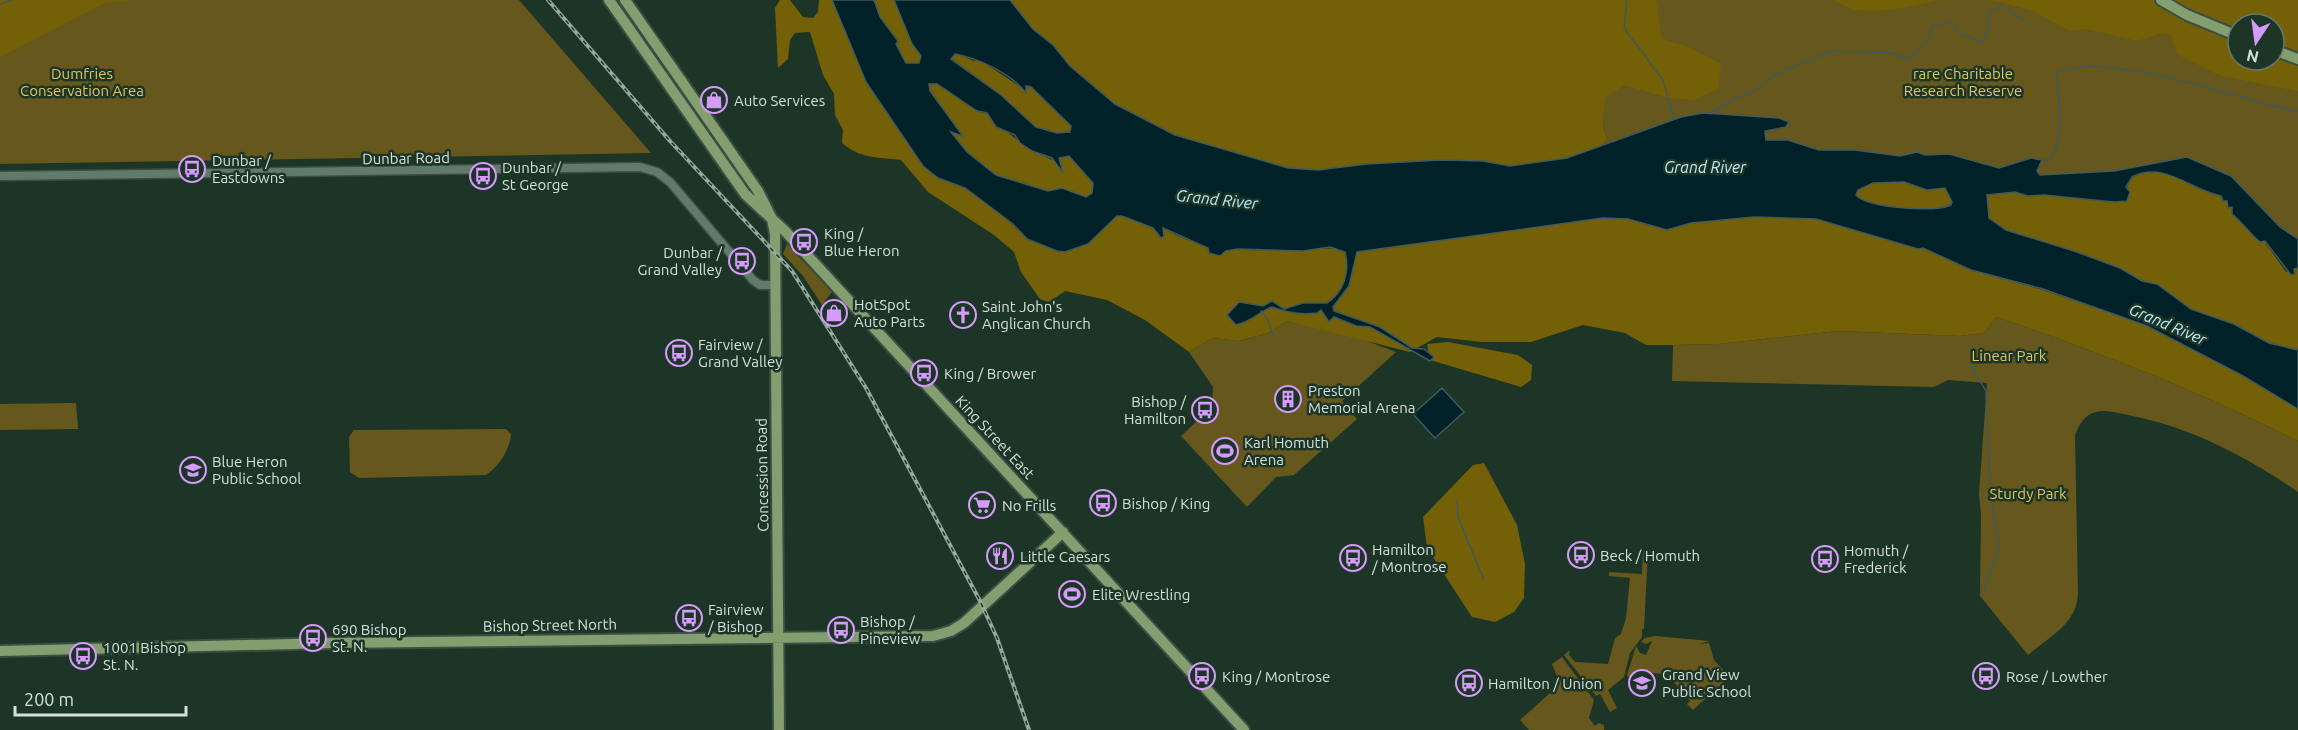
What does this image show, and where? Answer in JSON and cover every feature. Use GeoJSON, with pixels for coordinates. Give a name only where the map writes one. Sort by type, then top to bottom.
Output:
{"type":"FeatureCollection","features":[{"type":"Feature","properties":{"kind":"main road"},"geometry":{"type":"LineString","coordinates":[[609,0],[719,146],[758,191],[772,219]]}},
{"type":"Feature","properties":{"kind":"main road"},"geometry":{"type":"LineString","coordinates":[[625,0],[719,146]]}},
{"type":"Feature","properties":{"kind":"main road"},"geometry":{"type":"LineString","coordinates":[[2161,0],[2187,15],[2226,31]]}},
{"type":"Feature","properties":{"kind":"main road","name":"Concession Road"},"geometry":{"type":"LineString","coordinates":[[772,219],[775,234],[779,730]]}},
{"type":"Feature","properties":{"kind":"main road","name":"King Street East"},"geometry":{"type":"LineString","coordinates":[[772,219],[1244,730]]}},
{"type":"Feature","properties":{"kind":"main road","name":"Bishop Street North"},"geometry":{"type":"LineString","coordinates":[[0,651],[324,643],[925,636],[945,633],[964,623],[983,608],[1063,532]]}},
{"type":"Feature","properties":{"kind":"street","name":"Dunbar Road"},"geometry":{"type":"LineString","coordinates":[[0,176],[640,168],[657,172],[670,182],[760,285],[774,285]]}},
{"type":"Feature","properties":{"kind":"green space","name":"Dumfries Conservation Area"},"geometry":{"type":"Polygon","coordinates":[[[0,0],[519,0],[651,153],[0,164],[0,0]]]}},
{"type":"Feature","properties":{"kind":"green space","name":"rare Charitable Research Reserve"},"geometry":{"type":"Polygon","coordinates":[[[1000,0],[2147,0],[2226,52],[2226,72],[2286,72],[2286,64],[2298,68],[2298,264],[2187,157],[2114,171],[2040,175],[2029,158],[1999,168],[1975,161],[1819,150],[1788,141],[1766,140],[1765,131],[1769,130],[1681,117],[1603,146],[1607,139],[1603,124],[1000,0]]]}},
{"type":"Feature","properties":{"kind":"green space"},"geometry":{"type":"Polygon","coordinates":[[[787,244],[832,292],[822,305],[803,276],[783,254],[787,244]]]}},
{"type":"Feature","properties":{"kind":"green space"},"geometry":{"type":"Polygon","coordinates":[[[1997,317],[2150,374],[2298,441],[2298,492],[2258,466],[2195,435],[2151,420],[2112,412],[2092,413],[2081,424],[2075,435],[2078,594],[2076,605],[2067,622],[2028,655],[1980,596],[1979,494],[1987,383],[1948,380],[1934,387],[1672,381],[1673,345],[1718,344],[1838,331],[1960,336],[1983,333],[1997,317]]]}},
{"type":"Feature","properties":{"kind":"green space"},"geometry":{"type":"Polygon","coordinates":[[[1287,321],[1351,335],[1396,352],[1342,401],[1357,419],[1294,475],[1276,477],[1247,507],[1181,436],[1212,407],[1213,387],[1189,352],[1213,338],[1240,341],[1268,333],[1287,321]]]}},
{"type":"Feature","properties":{"kind":"green space"},"geometry":{"type":"Polygon","coordinates":[[[76,403],[78,429],[0,430],[0,404],[76,403]]]}},
{"type":"Feature","properties":{"kind":"green space"},"geometry":{"type":"Polygon","coordinates":[[[506,429],[511,434],[506,451],[486,475],[359,478],[350,472],[349,437],[354,430],[506,429]]]}},
{"type":"Feature","properties":{"kind":"green space"},"geometry":{"type":"Polygon","coordinates":[[[1643,550],[1648,550],[1644,629],[1642,629],[1642,637],[1630,653],[1624,677],[1608,690],[1617,708],[1610,712],[1600,694],[1596,696],[1564,655],[1570,650],[1569,655],[1575,662],[1608,664],[1615,638],[1621,634],[1626,618],[1630,578],[1609,576],[1609,572],[1642,574],[1643,550]]]}},
{"type":"Feature","properties":{"kind":"green space"},"geometry":{"type":"Polygon","coordinates":[[[1655,636],[1710,641],[1699,644],[1709,643],[1714,660],[1727,674],[1723,680],[1726,680],[1693,710],[1687,704],[1690,701],[1664,671],[1660,674],[1647,672],[1636,682],[1639,671],[1637,670],[1633,684],[1627,675],[1636,646],[1640,653],[1646,655],[1652,641],[1646,644],[1641,642],[1645,638],[1655,636]]]}},
{"type":"Feature","properties":{"kind":"green space"},"geometry":{"type":"Polygon","coordinates":[[[1562,657],[1594,700],[1589,718],[1595,726],[1599,723],[1604,725],[1604,730],[1529,730],[1520,720],[1560,684],[1552,664],[1562,657]]]}},
{"type":"Feature","properties":{"kind":"shaded area"},"geometry":{"type":"Polygon","coordinates":[[[0,0],[130,0],[105,3],[0,57],[0,0]]]}},
{"type":"Feature","properties":{"kind":"shaded area"},"geometry":{"type":"Polygon","coordinates":[[[780,0],[790,0],[803,17],[813,18],[818,12],[819,0],[832,0],[923,166],[938,178],[965,188],[996,209],[1027,239],[1057,251],[1088,244],[1117,216],[1153,228],[1161,238],[1163,228],[1186,239],[1210,246],[1259,250],[1359,250],[1603,218],[1628,219],[1667,229],[1691,223],[1754,217],[1816,219],[1918,249],[1923,248],[1971,270],[2043,290],[2148,326],[2243,376],[2298,409],[2298,441],[2150,374],[1997,317],[1983,333],[1960,336],[1838,331],[1718,344],[1646,345],[1625,333],[1583,325],[1531,342],[1482,342],[1437,337],[1410,352],[1287,321],[1268,333],[1239,341],[1213,338],[1189,352],[1145,320],[1107,300],[1065,291],[1049,302],[1040,299],[1021,272],[1014,252],[994,235],[928,192],[901,160],[863,155],[842,143],[843,130],[835,115],[834,94],[823,75],[810,32],[795,33],[790,40],[788,59],[778,68],[775,8],[780,0]]]}},
{"type":"Feature","properties":{"kind":"shaded area"},"geometry":{"type":"Polygon","coordinates":[[[874,0],[894,0],[912,44],[921,56],[919,63],[906,64],[896,44],[898,41],[880,17],[874,0]]]}},
{"type":"Feature","properties":{"kind":"shaded area"},"geometry":{"type":"Polygon","coordinates":[[[1010,0],[1656,0],[1662,39],[1689,47],[1721,64],[1718,89],[1694,100],[1669,98],[1624,85],[1606,97],[1602,121],[1607,139],[1603,146],[1567,158],[1510,166],[1483,161],[1441,160],[1367,164],[1318,170],[1288,168],[1175,135],[1115,104],[1070,66],[1053,45],[1033,29],[1010,0]]]}},
{"type":"Feature","properties":{"kind":"shaded area"},"geometry":{"type":"Polygon","coordinates":[[[1834,0],[1940,0],[1871,11],[1858,10],[1834,0]]]}},
{"type":"Feature","properties":{"kind":"shaded area"},"geometry":{"type":"Polygon","coordinates":[[[1991,0],[2298,0],[2298,91],[2221,76],[2177,54],[2171,35],[2162,33],[2137,41],[2087,29],[2070,31],[2031,10],[1991,0]]]}},
{"type":"Feature","properties":{"kind":"shaded area"},"geometry":{"type":"Polygon","coordinates":[[[955,53],[974,61],[981,61],[1019,86],[1031,86],[1071,126],[1070,132],[1057,133],[1036,127],[1001,95],[951,58],[955,53]]]}},
{"type":"Feature","properties":{"kind":"shaded area"},"geometry":{"type":"Polygon","coordinates":[[[928,84],[937,84],[977,111],[987,114],[1011,135],[1049,159],[1059,163],[1059,158],[1069,156],[1093,184],[1092,193],[1086,197],[1062,188],[1048,191],[996,175],[967,152],[950,131],[962,134],[930,91],[928,84]]]}},
{"type":"Feature","properties":{"kind":"shaded area"},"geometry":{"type":"Polygon","coordinates":[[[2146,171],[2181,178],[2219,195],[2234,210],[2232,214],[2253,236],[2260,242],[2264,241],[2286,272],[2298,268],[2298,350],[2269,343],[2234,324],[2191,309],[2157,284],[2143,281],[2120,268],[2006,230],[1989,219],[1987,195],[2015,192],[2028,196],[2044,195],[2114,202],[2127,201],[2127,190],[2132,178],[2146,171]]]}},
{"type":"Feature","properties":{"kind":"shaded area"},"geometry":{"type":"Polygon","coordinates":[[[1873,183],[1907,183],[1927,190],[1945,188],[1952,202],[1935,208],[1905,208],[1874,203],[1856,195],[1858,190],[1873,183]]]}},
{"type":"Feature","properties":{"kind":"shaded area"},"geometry":{"type":"Polygon","coordinates":[[[1448,342],[1518,355],[1532,365],[1531,380],[1521,387],[1430,360],[1427,344],[1448,342]]]}},
{"type":"Feature","properties":{"kind":"shaded area"},"geometry":{"type":"Polygon","coordinates":[[[1484,463],[1517,525],[1525,564],[1524,598],[1514,612],[1495,622],[1472,617],[1427,548],[1423,517],[1473,465],[1484,463]]]}},
{"type":"Feature","properties":{"kind":"water","name":"Grand River"},"geometry":{"type":"Polygon","coordinates":[[[832,0],[874,0],[880,17],[898,41],[896,44],[906,63],[919,63],[921,56],[912,44],[894,0],[1010,0],[1033,29],[1053,45],[1070,66],[1115,104],[1175,135],[1288,168],[1318,170],[1367,164],[1441,160],[1483,161],[1510,166],[1567,158],[1681,117],[1703,113],[1779,118],[1789,122],[1786,127],[1765,131],[1766,140],[1788,140],[1819,150],[1855,150],[1900,156],[1917,152],[1925,155],[1949,154],[1999,168],[2031,158],[2042,160],[2037,171],[2040,175],[2114,171],[2187,157],[2231,176],[2280,227],[2298,239],[2298,268],[2294,269],[2295,274],[2291,275],[2265,241],[2260,242],[2232,214],[2232,207],[2228,208],[2227,201],[2223,201],[2221,196],[2167,174],[2155,172],[2132,177],[2126,187],[2130,192],[2127,201],[2114,202],[2044,195],[2028,196],[2015,192],[1987,195],[1989,218],[2006,230],[2120,268],[2142,281],[2157,284],[2191,309],[2234,324],[2269,343],[2298,350],[2298,409],[2243,376],[2147,326],[2043,289],[1971,270],[1923,248],[1918,249],[1816,219],[1754,217],[1691,223],[1667,230],[1628,219],[1603,218],[1357,252],[1349,286],[1333,307],[1334,311],[1380,327],[1412,348],[1424,349],[1434,357],[1430,361],[1370,327],[1356,326],[1334,317],[1329,322],[1321,310],[1317,313],[1300,314],[1272,307],[1236,325],[1227,315],[1239,302],[1263,306],[1272,301],[1284,309],[1303,303],[1327,303],[1338,293],[1344,281],[1347,267],[1345,252],[1330,247],[1303,251],[1238,249],[1226,251],[1220,256],[1209,253],[1208,248],[1163,228],[1164,236],[1161,238],[1153,228],[1122,216],[1117,216],[1088,244],[1065,252],[1057,251],[1027,239],[1013,224],[965,188],[938,178],[923,166],[866,82],[832,0]],[[955,54],[951,59],[1001,95],[1036,127],[1057,133],[1070,132],[1071,126],[1031,87],[1026,86],[1026,93],[1012,79],[994,68],[955,54]],[[929,84],[930,91],[963,136],[951,132],[967,152],[996,175],[1048,191],[1062,188],[1086,197],[1092,193],[1093,183],[1069,156],[1059,158],[1063,173],[1052,158],[1032,151],[1020,143],[1015,135],[996,127],[987,113],[977,111],[937,84],[929,84]],[[1904,182],[1873,183],[1858,190],[1856,195],[1873,203],[1902,208],[1932,209],[1951,205],[1952,202],[1945,188],[1927,190],[1904,182]]]}},
{"type":"Feature","properties":{"kind":"water"},"geometry":{"type":"Polygon","coordinates":[[[1442,388],[1464,412],[1435,438],[1413,414],[1442,388]]]}},
{"type":"Feature","properties":{"kind":"waterway"},"geometry":{"type":"LineString","coordinates":[[0,4],[11,0]]}},
{"type":"Feature","properties":{"kind":"waterway"},"geometry":{"type":"LineString","coordinates":[[1627,0],[1624,28],[1663,80],[1674,119]]}},
{"type":"Feature","properties":{"kind":"waterway"},"geometry":{"type":"LineString","coordinates":[[1711,113],[1737,97],[1752,93],[1776,74],[1832,51],[1893,53],[1908,60],[1930,38],[1932,25],[1954,23],[1958,33],[1982,42],[1989,26],[1988,15],[2000,5],[2027,23]]}},
{"type":"Feature","properties":{"kind":"waterway"},"geometry":{"type":"LineString","coordinates":[[2042,160],[2049,160],[2058,143],[2060,120],[2057,73],[2078,67],[2106,67],[2139,71],[2298,112]]}},
{"type":"Feature","properties":{"kind":"waterway"},"geometry":{"type":"LineString","coordinates":[[1261,311],[1268,320],[1273,337]]}},
{"type":"Feature","properties":{"kind":"waterway"},"geometry":{"type":"LineString","coordinates":[[1971,365],[1986,391],[1990,485],[1999,547],[1983,593]]}},
{"type":"Feature","properties":{"kind":"waterway"},"geometry":{"type":"LineString","coordinates":[[1457,501],[1458,517],[1484,580]]}},
{"type":"Feature","properties":{"kind":"railway"},"geometry":{"type":"LineString","coordinates":[[548,0],[670,141],[792,271],[866,388],[980,601],[997,638],[1029,730]]}},
{"type":"Feature","properties":{"kind":"place","name":"Auto Services"},"geometry":{"type":"Point","coordinates":[714,100]}},
{"type":"Feature","properties":{"kind":"place","name":"Dunbar / Eastdowns"},"geometry":{"type":"Point","coordinates":[192,169]}},
{"type":"Feature","properties":{"kind":"place","name":"Dunbar / St George"},"geometry":{"type":"Point","coordinates":[483,176]}},
{"type":"Feature","properties":{"kind":"place","name":"King / Blue Heron"},"geometry":{"type":"Point","coordinates":[804,242]}},
{"type":"Feature","properties":{"kind":"place","name":"Dunbar / Grand Valley"},"geometry":{"type":"Point","coordinates":[742,261]}},
{"type":"Feature","properties":{"kind":"place","name":"HotSpot Auto Parts"},"geometry":{"type":"Point","coordinates":[834,313]}},
{"type":"Feature","properties":{"kind":"place","name":"Saint John's Anglican Church"},"geometry":{"type":"Point","coordinates":[963,315]}},
{"type":"Feature","properties":{"kind":"place","name":"Fairview / Grand Valley"},"geometry":{"type":"Point","coordinates":[679,353]}},
{"type":"Feature","properties":{"kind":"place","name":"King / Brower"},"geometry":{"type":"Point","coordinates":[924,373]}},
{"type":"Feature","properties":{"kind":"place","name":"Preston Memorial Arena"},"geometry":{"type":"Point","coordinates":[1288,399]}},
{"type":"Feature","properties":{"kind":"place","name":"Bishop / Hamilton"},"geometry":{"type":"Point","coordinates":[1205,410]}},
{"type":"Feature","properties":{"kind":"place","name":"Karl Homuth Arena"},"geometry":{"type":"Point","coordinates":[1225,451]}},
{"type":"Feature","properties":{"kind":"place","name":"Blue Heron Public School"},"geometry":{"type":"Point","coordinates":[193,470]}},
{"type":"Feature","properties":{"kind":"place","name":"Bishop / King"},"geometry":{"type":"Point","coordinates":[1103,503]}},
{"type":"Feature","properties":{"kind":"place","name":"No Frills"},"geometry":{"type":"Point","coordinates":[982,505]}},
{"type":"Feature","properties":{"kind":"place","name":"Beck / Homuth"},"geometry":{"type":"Point","coordinates":[1581,555]}},
{"type":"Feature","properties":{"kind":"place","name":"Little Caesars"},"geometry":{"type":"Point","coordinates":[1000,556]}},
{"type":"Feature","properties":{"kind":"place","name":"Hamilton / Montrose"},"geometry":{"type":"Point","coordinates":[1353,558]}},
{"type":"Feature","properties":{"kind":"place","name":"Homuth / Frederick"},"geometry":{"type":"Point","coordinates":[1825,559]}},
{"type":"Feature","properties":{"kind":"place","name":"Elite Wrestling"},"geometry":{"type":"Point","coordinates":[1072,594]}},
{"type":"Feature","properties":{"kind":"place","name":"Fairview / Bishop"},"geometry":{"type":"Point","coordinates":[689,618]}},
{"type":"Feature","properties":{"kind":"place","name":"Bishop / Pineview"},"geometry":{"type":"Point","coordinates":[841,630]}},
{"type":"Feature","properties":{"kind":"place","name":"690 Bishop St. N."},"geometry":{"type":"Point","coordinates":[313,638]}},
{"type":"Feature","properties":{"kind":"place","name":"1001 Bishop St. N."},"geometry":{"type":"Point","coordinates":[83,656]}},
{"type":"Feature","properties":{"kind":"place","name":"King / Montrose"},"geometry":{"type":"Point","coordinates":[1202,676]}},
{"type":"Feature","properties":{"kind":"place","name":"Rose / Lowther"},"geometry":{"type":"Point","coordinates":[1986,676]}},
{"type":"Feature","properties":{"kind":"place","name":"Hamilton / Union"},"geometry":{"type":"Point","coordinates":[1469,683]}},
{"type":"Feature","properties":{"kind":"place","name":"Grand View Public School"},"geometry":{"type":"Point","coordinates":[1642,683]}},
{"type":"Feature","properties":{"kind":"park label","name":"Linear Park"},"geometry":{"type":"Point","coordinates":[2009,355]}},
{"type":"Feature","properties":{"kind":"park label","name":"Sturdy Park"},"geometry":{"type":"Point","coordinates":[2028,493]}}]}
